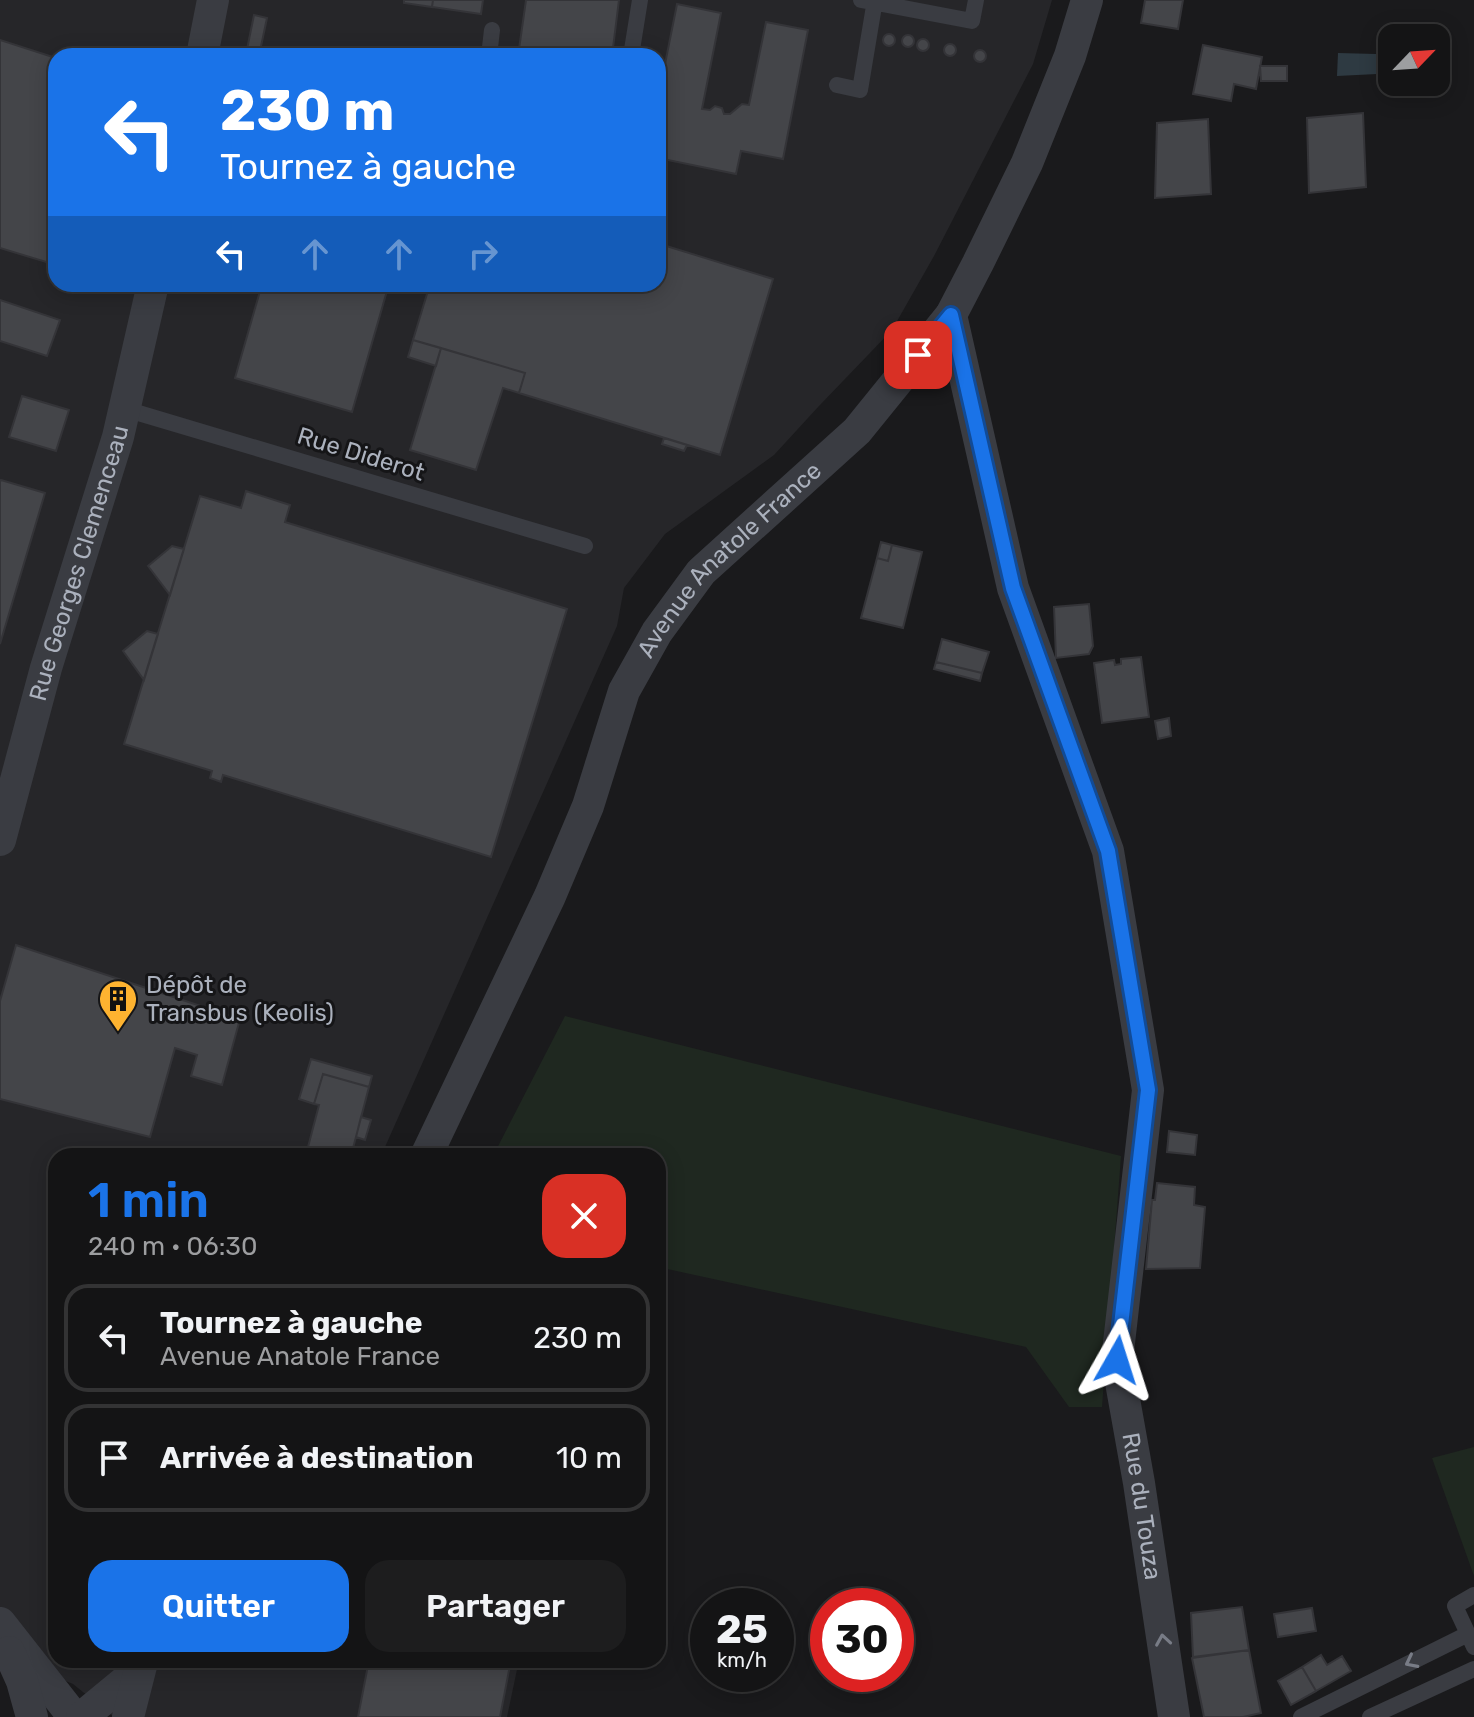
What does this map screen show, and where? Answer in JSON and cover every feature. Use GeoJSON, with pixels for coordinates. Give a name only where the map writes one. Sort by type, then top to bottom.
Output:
{"type":"FeatureCollection","features":[{"type":"Feature","properties":{"kind":"street"},"geometry":{"type":"LineString","coordinates":[[204,48],[213,0]]}},
{"type":"Feature","properties":{"kind":"street","name":"Avenue Anatole France"},"geometry":{"type":"LineString","coordinates":[[430,1148],[550,896],[588,806],[624,691],[657,632],[701,572],[857,431],[951,315],[1027,163],[1070,56],[1087,0]]}},
{"type":"Feature","properties":{"kind":"street","name":"Rue Georges Clemenceau"},"geometry":{"type":"LineString","coordinates":[[0,840],[46,668],[118,437],[151,292]]}},
{"type":"Feature","properties":{"kind":"street","name":"Rue du Touza"},"geometry":{"type":"LineString","coordinates":[[951,315],[1013,588],[1108,851],[1148,1090],[1117,1360],[1174,1717]]}},
{"type":"Feature","properties":{"kind":"street"},"geometry":{"type":"LineString","coordinates":[[0,1623],[73,1717]]}},
{"type":"Feature","properties":{"kind":"street"},"geometry":{"type":"LineString","coordinates":[[0,1631],[22,1681],[32,1717]]}},
{"type":"Feature","properties":{"kind":"street"},"geometry":{"type":"LineString","coordinates":[[82,1717],[138,1668]]}},
{"type":"Feature","properties":{"kind":"street"},"geometry":{"type":"LineString","coordinates":[[128,1717],[140,1668]]}},
{"type":"Feature","properties":{"kind":"lane"},"geometry":{"type":"LineString","coordinates":[[632,48],[640,0]]}},
{"type":"Feature","properties":{"kind":"lane"},"geometry":{"type":"LineString","coordinates":[[837,85],[860,90],[870,1],[972,21],[976,0]]}},
{"type":"Feature","properties":{"kind":"lane"},"geometry":{"type":"LineString","coordinates":[[490,48],[492,30]]}},
{"type":"Feature","properties":{"kind":"lane","name":"Rue Diderot"},"geometry":{"type":"LineString","coordinates":[[125,409],[585,546]]}},
{"type":"Feature","properties":{"kind":"lane"},"geometry":{"type":"LineString","coordinates":[[1301,1717],[1471,1640],[1455,1606],[1474,1595]]}},
{"type":"Feature","properties":{"kind":"lane"},"geometry":{"type":"LineString","coordinates":[[1370,1717],[1474,1669]]}},
{"type":"Feature","properties":{"kind":"shaded area"},"geometry":{"type":"Polygon","coordinates":[[[0,0],[1052,0],[1033,64],[934,256],[892,330],[774,455],[665,534],[624,588],[617,626],[385,1148],[48,1148],[48,1668],[517,1668],[507,1717],[114,1717],[73,1684],[52,1675],[0,1621],[0,0]]]}},
{"type":"Feature","properties":{"kind":"shaded area"},"geometry":{"type":"Polygon","coordinates":[[[1338,53],[1376,54],[1377,74],[1337,76],[1338,53]]]}},
{"type":"Feature","properties":{"kind":"shaded area"},"geometry":{"type":"Polygon","coordinates":[[[565,1016],[1121,1156],[1102,1407],[1069,1407],[1026,1347],[666,1269],[666,1148],[497,1148],[565,1016]]]}},
{"type":"Feature","properties":{"kind":"shaded area"},"geometry":{"type":"Polygon","coordinates":[[[1474,1447],[1474,1576],[1432,1458],[1474,1447]]]}},
{"type":"Feature","properties":{"kind":"building"},"geometry":{"type":"Polygon","coordinates":[[[404,0],[433,0],[432,7],[404,3],[404,0]]]}},
{"type":"Feature","properties":{"kind":"building"},"geometry":{"type":"Polygon","coordinates":[[[433,0],[483,0],[481,14],[432,7],[433,0]]]}},
{"type":"Feature","properties":{"kind":"building"},"geometry":{"type":"Polygon","coordinates":[[[526,0],[619,0],[613,48],[519,48],[526,0]]]}},
{"type":"Feature","properties":{"kind":"building"},"geometry":{"type":"Polygon","coordinates":[[[1145,0],[1183,0],[1178,29],[1141,23],[1145,0]]]}},
{"type":"Feature","properties":{"kind":"building"},"geometry":{"type":"Polygon","coordinates":[[[677,4],[721,13],[702,109],[710,110],[715,106],[722,108],[724,114],[730,114],[742,104],[749,105],[766,22],[808,30],[783,159],[741,151],[736,174],[666,160],[666,59],[677,4]]]}},
{"type":"Feature","properties":{"kind":"building"},"geometry":{"type":"Polygon","coordinates":[[[254,15],[267,18],[261,48],[247,48],[254,15]]]}},
{"type":"Feature","properties":{"kind":"building"},"geometry":{"type":"Polygon","coordinates":[[[889,34],[895,40],[889,46],[883,40],[889,34]]]}},
{"type":"Feature","properties":{"kind":"building"},"geometry":{"type":"Polygon","coordinates":[[[908,35],[914,41],[908,47],[902,41],[908,35]]]}},
{"type":"Feature","properties":{"kind":"building"},"geometry":{"type":"Polygon","coordinates":[[[923,39],[929,45],[923,51],[917,45],[923,39]]]}},
{"type":"Feature","properties":{"kind":"building"},"geometry":{"type":"Polygon","coordinates":[[[0,40],[48,55],[48,263],[0,248],[0,40]]]}},
{"type":"Feature","properties":{"kind":"building"},"geometry":{"type":"Polygon","coordinates":[[[950,44],[956,50],[950,56],[944,50],[950,44]]]}},
{"type":"Feature","properties":{"kind":"building"},"geometry":{"type":"Polygon","coordinates":[[[1203,45],[1262,57],[1256,89],[1234,84],[1231,101],[1193,94],[1203,45]]]}},
{"type":"Feature","properties":{"kind":"building"},"geometry":{"type":"Polygon","coordinates":[[[980,50],[986,56],[980,62],[974,56],[980,50]]]}},
{"type":"Feature","properties":{"kind":"building"},"geometry":{"type":"Polygon","coordinates":[[[1260,66],[1287,66],[1287,81],[1261,81],[1260,66]]]}},
{"type":"Feature","properties":{"kind":"building"},"geometry":{"type":"Polygon","coordinates":[[[1363,113],[1366,187],[1309,193],[1307,118],[1363,113]]]}},
{"type":"Feature","properties":{"kind":"building"},"geometry":{"type":"Polygon","coordinates":[[[1208,119],[1211,194],[1155,198],[1157,123],[1208,119]]]}},
{"type":"Feature","properties":{"kind":"building"},"geometry":{"type":"Polygon","coordinates":[[[666,246],[773,279],[720,455],[519,393],[525,373],[413,340],[428,292],[666,292],[666,246]]]}},
{"type":"Feature","properties":{"kind":"building"},"geometry":{"type":"Polygon","coordinates":[[[260,292],[387,292],[352,412],[235,378],[260,292]]]}},
{"type":"Feature","properties":{"kind":"building"},"geometry":{"type":"Polygon","coordinates":[[[0,300],[60,320],[47,356],[0,341],[0,300]]]}},
{"type":"Feature","properties":{"kind":"building"},"geometry":{"type":"Polygon","coordinates":[[[413,340],[441,348],[436,366],[408,357],[413,340]]]}},
{"type":"Feature","properties":{"kind":"building"},"geometry":{"type":"Polygon","coordinates":[[[441,348],[525,373],[519,393],[503,388],[476,470],[410,450],[441,348]]]}},
{"type":"Feature","properties":{"kind":"building"},"geometry":{"type":"Polygon","coordinates":[[[22,396],[69,410],[56,451],[9,437],[22,396]]]}},
{"type":"Feature","properties":{"kind":"building"},"geometry":{"type":"Polygon","coordinates":[[[664,438],[687,445],[684,451],[662,444],[664,438]]]}},
{"type":"Feature","properties":{"kind":"building"},"geometry":{"type":"Polygon","coordinates":[[[0,482],[45,493],[0,644],[0,482]]]}},
{"type":"Feature","properties":{"kind":"building"},"geometry":{"type":"Polygon","coordinates":[[[246,491],[290,505],[285,522],[567,609],[491,857],[223,775],[221,782],[210,778],[212,771],[124,744],[200,496],[241,508],[246,491]]]}},
{"type":"Feature","properties":{"kind":"building"},"geometry":{"type":"Polygon","coordinates":[[[881,542],[892,545],[888,561],[877,558],[881,542]]]}},
{"type":"Feature","properties":{"kind":"building"},"geometry":{"type":"Polygon","coordinates":[[[892,545],[922,552],[903,628],[861,618],[877,558],[888,561],[892,545]]]}},
{"type":"Feature","properties":{"kind":"building"},"geometry":{"type":"Polygon","coordinates":[[[172,546],[184,549],[170,595],[148,566],[172,546]]]}},
{"type":"Feature","properties":{"kind":"building"},"geometry":{"type":"Polygon","coordinates":[[[1089,604],[1093,646],[1089,654],[1056,658],[1054,607],[1089,604]]]}},
{"type":"Feature","properties":{"kind":"building"},"geometry":{"type":"Polygon","coordinates":[[[147,631],[158,634],[144,680],[123,651],[147,631]]]}},
{"type":"Feature","properties":{"kind":"building"},"geometry":{"type":"Polygon","coordinates":[[[942,639],[989,652],[982,673],[936,662],[942,639]]]}},
{"type":"Feature","properties":{"kind":"building"},"geometry":{"type":"Polygon","coordinates":[[[1141,657],[1149,717],[1102,723],[1094,663],[1114,660],[1115,665],[1121,664],[1121,659],[1141,657]]]}},
{"type":"Feature","properties":{"kind":"building"},"geometry":{"type":"Polygon","coordinates":[[[936,662],[982,673],[980,681],[934,669],[936,662]]]}},
{"type":"Feature","properties":{"kind":"building"},"geometry":{"type":"Polygon","coordinates":[[[1169,718],[1171,736],[1158,739],[1155,721],[1169,718]]]}},
{"type":"Feature","properties":{"kind":"building","name":"Dépôt de Transbus (Keolis)"},"geometry":{"type":"Polygon","coordinates":[[[16,945],[240,1019],[222,1085],[191,1076],[197,1055],[175,1048],[150,1137],[0,1099],[0,1001],[16,945]]]}},
{"type":"Feature","properties":{"kind":"building"},"geometry":{"type":"Polygon","coordinates":[[[311,1059],[372,1076],[369,1087],[323,1074],[314,1104],[299,1099],[311,1059]]]}},
{"type":"Feature","properties":{"kind":"building"},"geometry":{"type":"Polygon","coordinates":[[[323,1074],[369,1087],[353,1148],[308,1147],[319,1105],[314,1104],[323,1074]]]}},
{"type":"Feature","properties":{"kind":"building"},"geometry":{"type":"Polygon","coordinates":[[[361,1117],[371,1120],[365,1140],[356,1137],[361,1117]]]}},
{"type":"Feature","properties":{"kind":"building"},"geometry":{"type":"Polygon","coordinates":[[[1169,1131],[1197,1135],[1195,1155],[1167,1152],[1169,1131]]]}},
{"type":"Feature","properties":{"kind":"building"},"geometry":{"type":"Polygon","coordinates":[[[1157,1183],[1195,1187],[1194,1205],[1205,1207],[1200,1268],[1146,1269],[1152,1200],[1155,1200],[1157,1183]]]}},
{"type":"Feature","properties":{"kind":"building"},"geometry":{"type":"Polygon","coordinates":[[[1242,1607],[1249,1650],[1193,1657],[1191,1613],[1242,1607]]]}},
{"type":"Feature","properties":{"kind":"building"},"geometry":{"type":"Polygon","coordinates":[[[1312,1608],[1316,1631],[1278,1637],[1274,1614],[1312,1608]]]}},
{"type":"Feature","properties":{"kind":"building"},"geometry":{"type":"Polygon","coordinates":[[[1249,1650],[1261,1713],[1243,1717],[1204,1717],[1192,1658],[1249,1650]]]}},
{"type":"Feature","properties":{"kind":"building"},"geometry":{"type":"Polygon","coordinates":[[[1321,1655],[1327,1665],[1342,1656],[1351,1671],[1316,1691],[1302,1667],[1321,1655]]]}},
{"type":"Feature","properties":{"kind":"building"},"geometry":{"type":"Polygon","coordinates":[[[1302,1667],[1316,1691],[1291,1705],[1278,1681],[1302,1667]]]}},
{"type":"Feature","properties":{"kind":"building"},"geometry":{"type":"Polygon","coordinates":[[[367,1668],[509,1668],[500,1717],[358,1717],[367,1668]]]}},
{"type":"Feature","properties":{"kind":"place","name":"Dépôt de Transbus (Keolis)"},"geometry":{"type":"Point","coordinates":[118,1033]}},
{"type":"Feature","properties":{"kind":"route"},"geometry":{"type":"LineString","coordinates":[[918,355],[951,315],[1013,588],[1108,851],[1148,1090],[1117,1360]]}}]}
